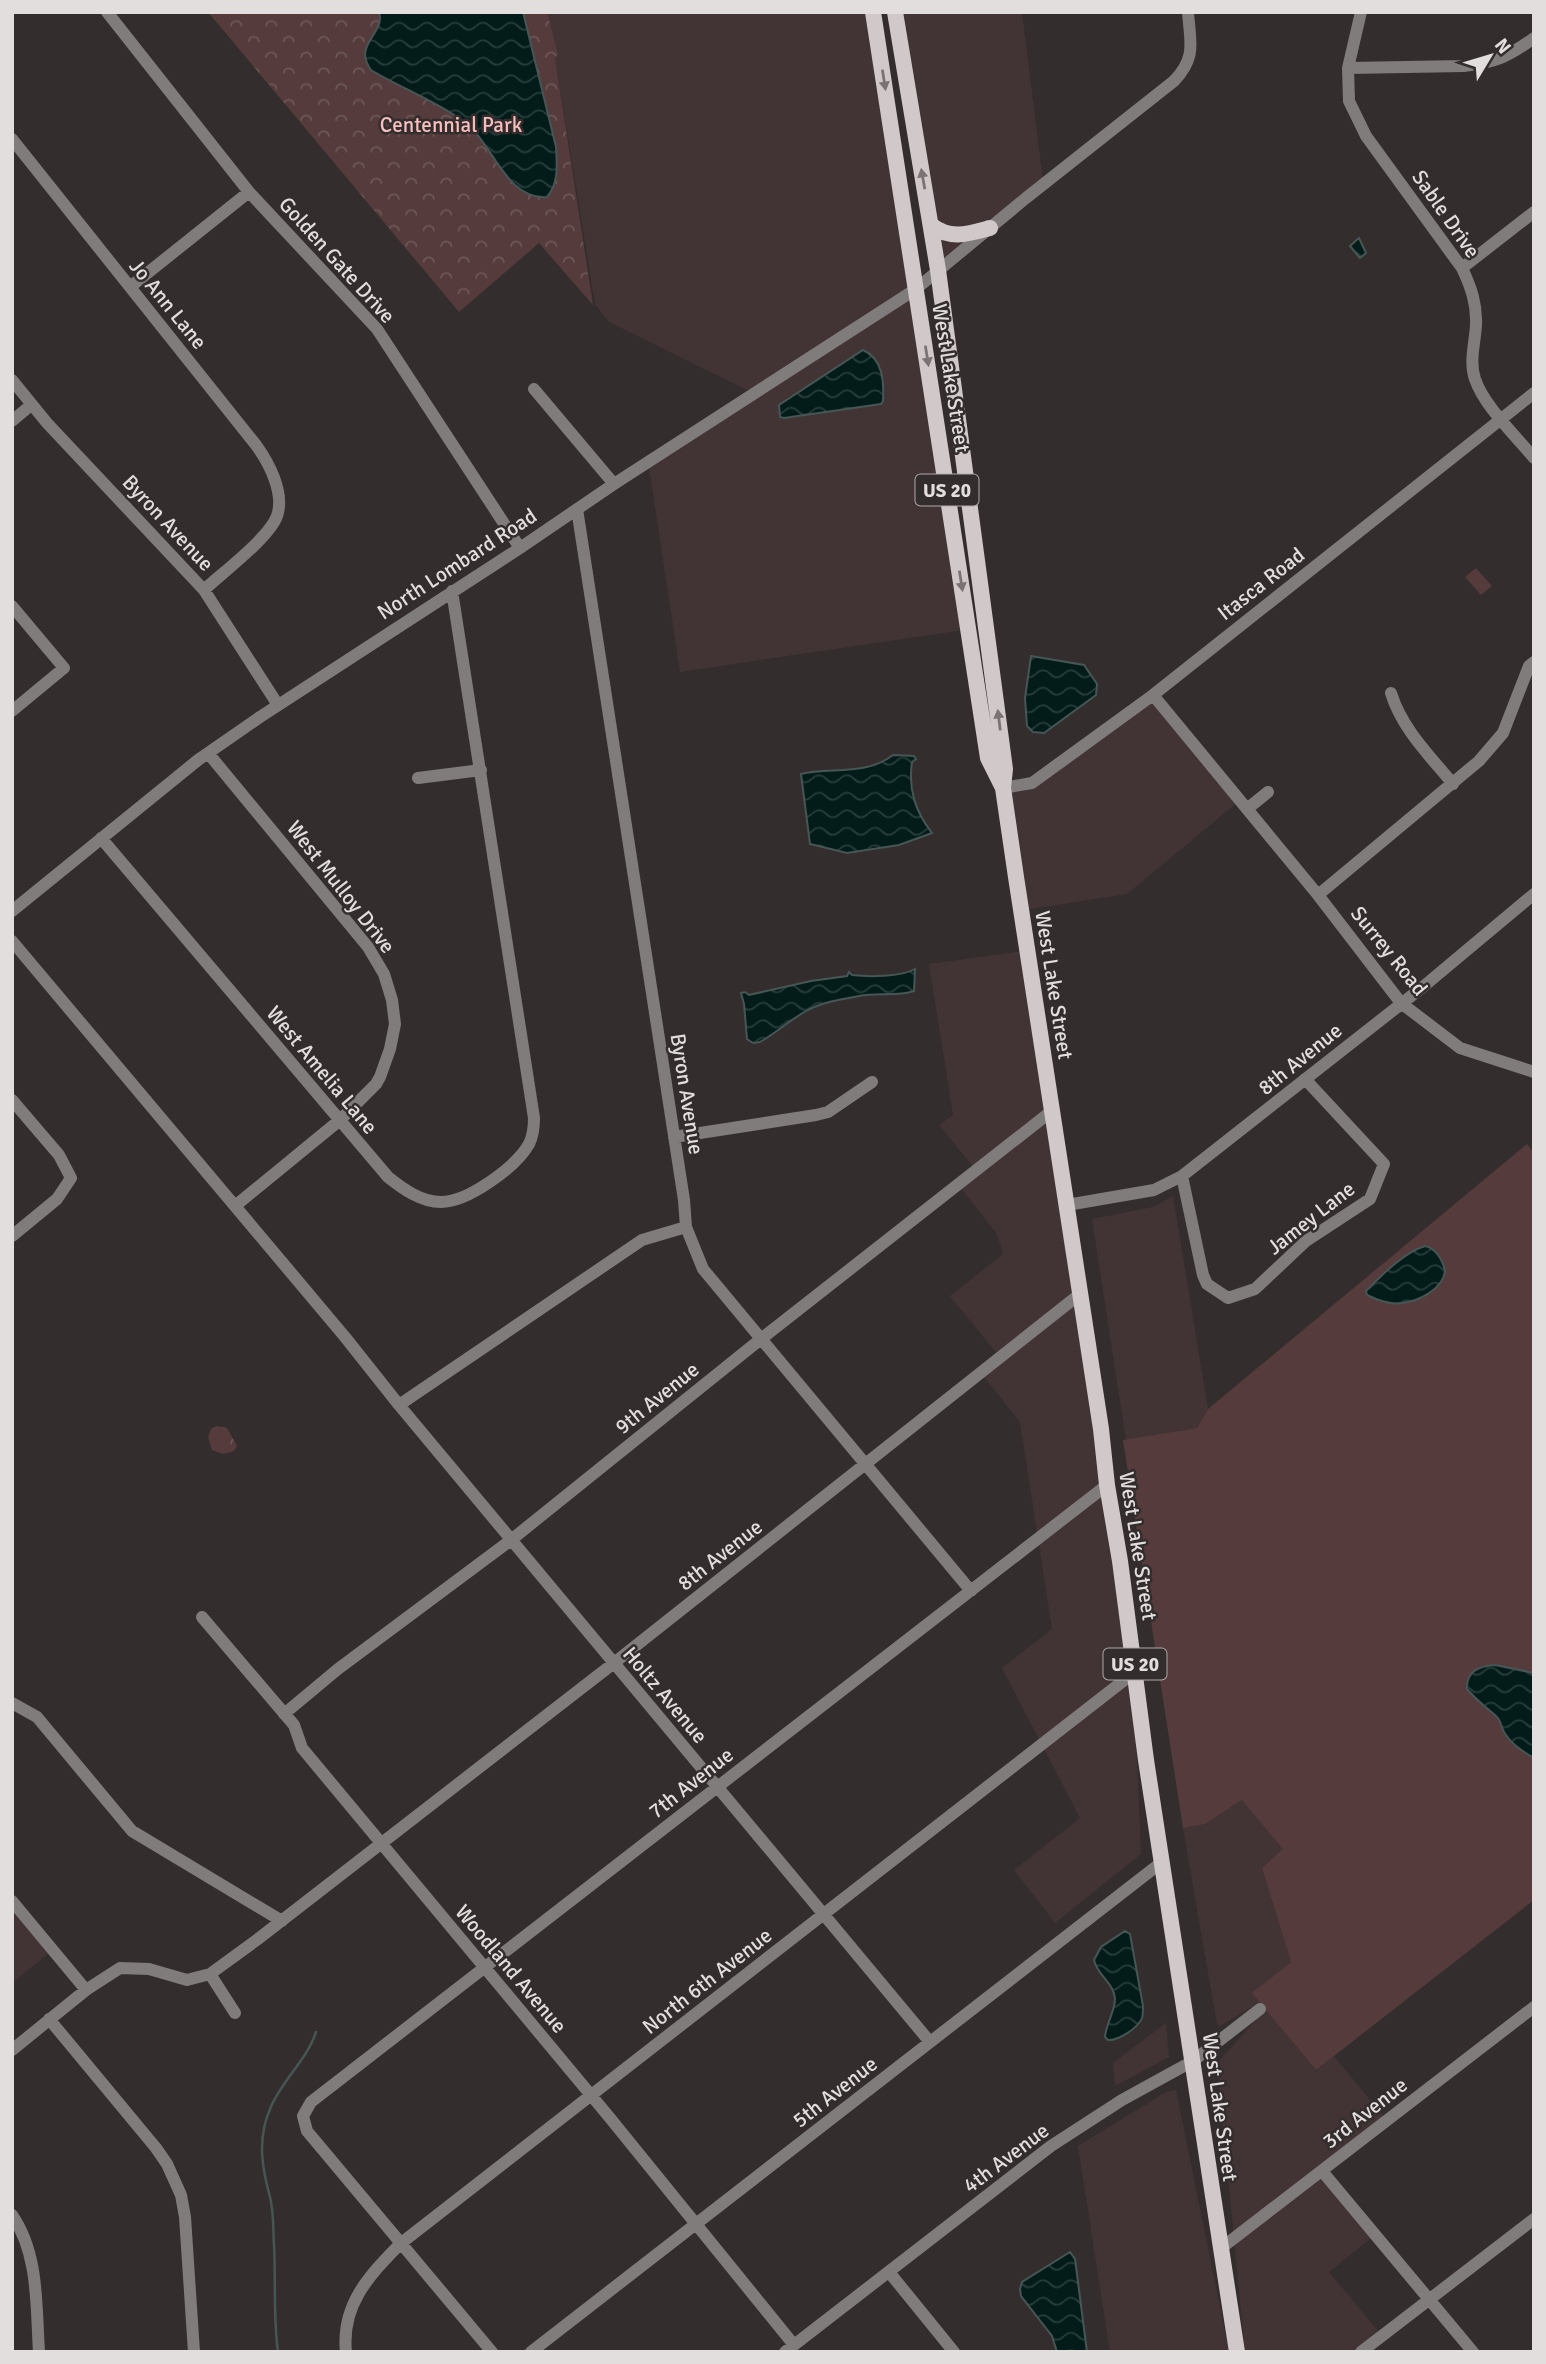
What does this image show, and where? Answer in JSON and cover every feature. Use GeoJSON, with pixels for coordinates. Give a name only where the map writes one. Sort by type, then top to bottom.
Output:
{"type":"FeatureCollection","features":[{"type":"Feature","properties":{"kind":"main road","name":"West Lake Street"},"geometry":{"type":"LineString","coordinates":[[873,12],[988,758],[1003,788]]}},
{"type":"Feature","properties":{"kind":"main road","name":"West Lake Street"},"geometry":{"type":"LineString","coordinates":[[895,12],[938,270],[999,717],[1005,769],[1003,788],[1237,2352]]}},
{"type":"Feature","properties":{"kind":"main road"},"geometry":{"type":"LineString","coordinates":[[931,225],[939,231],[954,235],[990,228]]}},
{"type":"Feature","properties":{"kind":"street","name":"Golden Gate Drive"},"geometry":{"type":"LineString","coordinates":[[107,12],[249,192],[358,307],[383,338],[520,548]]}},
{"type":"Feature","properties":{"kind":"street","name":"North Lombard Road"},"geometry":{"type":"LineString","coordinates":[[12,911],[208,753],[614,484],[916,289],[1186,69],[1191,51],[1188,12]]}},
{"type":"Feature","properties":{"kind":"street","name":"Sable Drive"},"geometry":{"type":"LineString","coordinates":[[1361,12],[1348,68],[1349,100],[1366,136],[1462,268],[1472,288],[1476,305],[1472,359],[1474,377],[1482,395],[1534,457]]}},
{"type":"Feature","properties":{"kind":"street"},"geometry":{"type":"LineString","coordinates":[[1348,68],[1482,64],[1512,54],[1534,38]]}},
{"type":"Feature","properties":{"kind":"street","name":"Jo Ann Lane"},"geometry":{"type":"LineString","coordinates":[[12,139],[263,455],[273,476],[278,501],[277,515],[268,531],[204,590]]}},
{"type":"Feature","properties":{"kind":"street"},"geometry":{"type":"LineString","coordinates":[[130,287],[249,192]]}},
{"type":"Feature","properties":{"kind":"street"},"geometry":{"type":"LineString","coordinates":[[1462,268],[1534,212]]}},
{"type":"Feature","properties":{"kind":"street","name":"Byron Avenue"},"geometry":{"type":"LineString","coordinates":[[12,380],[31,405],[204,590],[278,705]]}},
{"type":"Feature","properties":{"kind":"street"},"geometry":{"type":"LineString","coordinates":[[534,389],[614,484]]}},
{"type":"Feature","properties":{"kind":"street","name":"Itasca Road"},"geometry":{"type":"LineString","coordinates":[[1003,788],[1032,783],[1153,695],[1534,393]]}},
{"type":"Feature","properties":{"kind":"street"},"geometry":{"type":"LineString","coordinates":[[12,421],[31,405]]}},
{"type":"Feature","properties":{"kind":"street","name":"Byron Avenue"},"geometry":{"type":"LineString","coordinates":[[577,509],[686,1227],[704,1269],[971,1591]]}},
{"type":"Feature","properties":{"kind":"street"},"geometry":{"type":"LineString","coordinates":[[418,778],[481,770],[452,591]]}},
{"type":"Feature","properties":{"kind":"street"},"geometry":{"type":"LineString","coordinates":[[12,606],[63,670],[12,711]]}},
{"type":"Feature","properties":{"kind":"street"},"geometry":{"type":"LineString","coordinates":[[1318,895],[1479,761],[1503,733],[1529,682],[1529,666],[1534,662]]}},
{"type":"Feature","properties":{"kind":"street"},"geometry":{"type":"LineString","coordinates":[[1391,693],[1396,710],[1410,733],[1453,784]]}},
{"type":"Feature","properties":{"kind":"street","name":"Surrey Road"},"geometry":{"type":"LineString","coordinates":[[1153,695],[1318,895],[1401,1003],[1460,1048],[1534,1072]]}},
{"type":"Feature","properties":{"kind":"street","name":"West Mulloy Drive"},"geometry":{"type":"LineString","coordinates":[[208,753],[360,936],[384,974],[392,1000],[395,1024],[390,1049],[376,1084],[340,1119],[235,1206]]}},
{"type":"Feature","properties":{"kind":"street","name":"West Amelia Lane"},"geometry":{"type":"LineString","coordinates":[[101,838],[388,1177],[402,1189],[428,1201],[444,1202],[467,1195],[512,1164],[529,1143],[534,1129],[481,770]]}},
{"type":"Feature","properties":{"kind":"street"},"geometry":{"type":"LineString","coordinates":[[1247,809],[1268,792]]}},
{"type":"Feature","properties":{"kind":"street","name":"8th Avenue"},"geometry":{"type":"LineString","coordinates":[[1067,1205],[1154,1190],[1182,1176],[1534,894]]}},
{"type":"Feature","properties":{"kind":"street"},"geometry":{"type":"LineString","coordinates":[[12,941],[235,1206]]}},
{"type":"Feature","properties":{"kind":"street","name":"Jamey Lane"},"geometry":{"type":"LineString","coordinates":[[1182,1176],[1203,1275],[1208,1284],[1228,1297],[1255,1289],[1306,1241],[1370,1199],[1384,1164],[1305,1079]]}},
{"type":"Feature","properties":{"kind":"street"},"geometry":{"type":"LineString","coordinates":[[674,1137],[828,1112],[872,1082]]}},
{"type":"Feature","properties":{"kind":"street"},"geometry":{"type":"LineString","coordinates":[[12,1100],[59,1155],[71,1178],[57,1199],[12,1236]]}},
{"type":"Feature","properties":{"kind":"street","name":"9th Avenue"},"geometry":{"type":"LineString","coordinates":[[284,1714],[338,1669],[511,1539],[1053,1111]]}},
{"type":"Feature","properties":{"kind":"street","name":"Holtz Avenue"},"geometry":{"type":"LineString","coordinates":[[235,1206],[930,2042]]}},
{"type":"Feature","properties":{"kind":"street"},"geometry":{"type":"LineString","coordinates":[[399,1405],[642,1240],[686,1227]]}},
{"type":"Feature","properties":{"kind":"street","name":"8th Avenue"},"geometry":{"type":"LineString","coordinates":[[210,1974],[614,1663],[1080,1294]]}},
{"type":"Feature","properties":{"kind":"street","name":"7th Avenue"},"geometry":{"type":"LineString","coordinates":[[400,2244],[307,2131],[303,2116],[311,2102],[1107,1485]]}},
{"type":"Feature","properties":{"kind":"street","name":"Woodland Avenue"},"geometry":{"type":"LineString","coordinates":[[202,1616],[294,1725],[302,1748],[696,2223],[790,2348]]}},
{"type":"Feature","properties":{"kind":"street","name":"North 6th Avenue"},"geometry":{"type":"LineString","coordinates":[[346,2352],[351,2309],[368,2278],[400,2244],[1136,1671]]}},
{"type":"Feature","properties":{"kind":"street"},"geometry":{"type":"LineString","coordinates":[[12,1703],[37,1717],[132,1831],[282,1921]]}},
{"type":"Feature","properties":{"kind":"street","name":"5th Avenue"},"geometry":{"type":"LineString","coordinates":[[531,2352],[1162,1862]]}},
{"type":"Feature","properties":{"kind":"street"},"geometry":{"type":"LineString","coordinates":[[12,1901],[86,1990]]}},
{"type":"Feature","properties":{"kind":"street"},"geometry":{"type":"LineString","coordinates":[[12,2050],[86,1990],[120,1968],[149,1969],[187,1980],[210,1974],[236,2013]]}},
{"type":"Feature","properties":{"kind":"street","name":"3rd Avenue"},"geometry":{"type":"LineString","coordinates":[[1220,2249],[1534,2007]]}},
{"type":"Feature","properties":{"kind":"street","name":"4th Avenue"},"geometry":{"type":"LineString","coordinates":[[790,2348],[1051,2146],[1122,2100],[1193,2062],[1260,2009]]}},
{"type":"Feature","properties":{"kind":"street"},"geometry":{"type":"LineString","coordinates":[[49,2020],[156,2148],[181,2195],[185,2217],[194,2352]]}},
{"type":"Feature","properties":{"kind":"street"},"geometry":{"type":"LineString","coordinates":[[1322,2171],[1473,2352]]}},
{"type":"Feature","properties":{"kind":"street"},"geometry":{"type":"LineString","coordinates":[[12,2215],[19,2224],[30,2252],[39,2352]]}},
{"type":"Feature","properties":{"kind":"street"},"geometry":{"type":"LineString","coordinates":[[1361,2352],[1534,2218]]}},
{"type":"Feature","properties":{"kind":"street"},"geometry":{"type":"LineString","coordinates":[[400,2244],[492,2352]]}},
{"type":"Feature","properties":{"kind":"street"},"geometry":{"type":"LineString","coordinates":[[889,2272],[954,2352]]}},
{"type":"Feature","properties":{"kind":"shaded area"},"geometry":{"type":"Polygon","coordinates":[[[547,12],[870,12],[964,630],[680,672],[649,467],[757,395],[609,322],[595,304],[555,57],[558,54],[547,12]]]}},
{"type":"Feature","properties":{"kind":"shaded area"},"geometry":{"type":"Polygon","coordinates":[[[901,12],[1022,12],[1043,180],[939,264],[901,12]]]}},
{"type":"Feature","properties":{"kind":"shaded area"},"geometry":{"type":"Polygon","coordinates":[[[1153,697],[1238,802],[1127,894],[1025,910],[1005,789],[1033,785],[1153,697]]]}},
{"type":"Feature","properties":{"kind":"shaded area"},"geometry":{"type":"Polygon","coordinates":[[[1024,951],[1050,1109],[975,1169],[939,1125],[953,1115],[929,964],[1024,951]]]}},
{"type":"Feature","properties":{"kind":"shaded area"},"geometry":{"type":"Polygon","coordinates":[[[1050,1115],[1133,1670],[1141,1854],[1055,1923],[1014,1870],[1080,1818],[1002,1668],[1052,1629],[1020,1422],[980,1372],[999,1356],[950,1296],[1003,1254],[997,1234],[960,1187],[1050,1115]]]}},
{"type":"Feature","properties":{"kind":"shaded area"},"geometry":{"type":"Polygon","coordinates":[[[1173,1196],[1208,1409],[1197,1428],[1126,1440],[1092,1219],[1153,1207],[1173,1196]]]}},
{"type":"Feature","properties":{"kind":"shaded area"},"geometry":{"type":"Polygon","coordinates":[[[1242,1800],[1284,1849],[1262,1868],[1291,1962],[1253,1993],[1260,2002],[1220,2026],[1217,2024],[1183,1828],[1205,1824],[1242,1800]]]}},
{"type":"Feature","properties":{"kind":"shaded area"},"geometry":{"type":"Polygon","coordinates":[[[12,1907],[49,1953],[12,1983],[12,1907]]]}},
{"type":"Feature","properties":{"kind":"shaded area"},"geometry":{"type":"Polygon","coordinates":[[[1266,2009],[1316,2070],[1334,2056],[1389,2123],[1327,2172],[1377,2233],[1329,2272],[1380,2333],[1356,2352],[1245,2352],[1217,2063],[1266,2009]]]}},
{"type":"Feature","properties":{"kind":"shaded area"},"geometry":{"type":"Polygon","coordinates":[[[1166,2023],[1169,2057],[1115,2086],[1113,2063],[1166,2023]]]}},
{"type":"Feature","properties":{"kind":"shaded area"},"geometry":{"type":"Polygon","coordinates":[[[1176,2090],[1229,2352],[1110,2352],[1078,2146],[1166,2092],[1176,2090]]]}},
{"type":"Feature","properties":{"kind":"green space","name":"Centennial Park"},"geometry":{"type":"Polygon","coordinates":[[[208,12],[547,12],[558,54],[555,58],[593,305],[539,243],[459,312],[208,12]]]}},
{"type":"Feature","properties":{"kind":"green space"},"geometry":{"type":"Polygon","coordinates":[[[1476,568],[1492,586],[1481,595],[1465,577],[1476,568]]]}},
{"type":"Feature","properties":{"kind":"green space"},"geometry":{"type":"Polygon","coordinates":[[[1527,1144],[1534,1153],[1534,1900],[1316,2070],[1252,1993],[1291,1962],[1262,1868],[1283,1849],[1242,1800],[1205,1824],[1183,1828],[1123,1440],[1197,1428],[1208,1409],[1527,1144]]]}},
{"type":"Feature","properties":{"kind":"green space"},"geometry":{"type":"Polygon","coordinates":[[[217,1426],[227,1428],[237,1446],[234,1451],[223,1454],[212,1450],[208,1437],[211,1429],[217,1426]]]}},
{"type":"Feature","properties":{"kind":"water"},"geometry":{"type":"Polygon","coordinates":[[[379,12],[523,12],[556,147],[555,180],[547,197],[534,196],[513,183],[482,140],[453,114],[371,70],[365,53],[378,27],[379,12]]]}},
{"type":"Feature","properties":{"kind":"water"},"geometry":{"type":"Polygon","coordinates":[[[1359,238],[1366,253],[1360,258],[1350,246],[1359,238]]]}},
{"type":"Feature","properties":{"kind":"water"},"geometry":{"type":"Polygon","coordinates":[[[863,350],[875,359],[881,371],[881,404],[780,417],[779,405],[863,350]]]}},
{"type":"Feature","properties":{"kind":"water"},"geometry":{"type":"Polygon","coordinates":[[[1031,656],[1084,665],[1097,684],[1096,695],[1044,733],[1033,732],[1027,726],[1025,698],[1031,656]]]}},
{"type":"Feature","properties":{"kind":"water"},"geometry":{"type":"Polygon","coordinates":[[[893,755],[914,756],[916,759],[912,762],[912,791],[917,808],[932,833],[899,845],[847,853],[810,844],[801,774],[871,766],[893,755]]]}},
{"type":"Feature","properties":{"kind":"water"},"geometry":{"type":"Polygon","coordinates":[[[915,969],[914,991],[866,995],[825,1003],[806,1011],[760,1042],[753,1043],[747,1039],[741,993],[749,995],[847,976],[849,972],[852,975],[884,976],[915,969]]]}},
{"type":"Feature","properties":{"kind":"water"},"geometry":{"type":"Polygon","coordinates":[[[1425,1246],[1438,1256],[1445,1271],[1435,1289],[1415,1300],[1397,1303],[1383,1302],[1367,1295],[1366,1291],[1393,1265],[1425,1246]]]}},
{"type":"Feature","properties":{"kind":"water"},"geometry":{"type":"Polygon","coordinates":[[[1495,1665],[1534,1673],[1534,1758],[1510,1740],[1498,1718],[1467,1689],[1471,1674],[1495,1665]]]}},
{"type":"Feature","properties":{"kind":"water"},"geometry":{"type":"Polygon","coordinates":[[[1125,1931],[1130,1934],[1143,2015],[1140,2022],[1127,2033],[1108,2040],[1105,2037],[1114,2008],[1114,1993],[1094,1960],[1101,1947],[1125,1931]]]}},
{"type":"Feature","properties":{"kind":"water"},"geometry":{"type":"Polygon","coordinates":[[[1070,2252],[1075,2259],[1087,2352],[1057,2352],[1052,2336],[1021,2296],[1022,2282],[1070,2252]]]}},
{"type":"Feature","properties":{"kind":"waterway"},"geometry":{"type":"LineString","coordinates":[[278,2352],[273,2215],[263,2164],[263,2131],[275,2099],[307,2052],[316,2032]]}}]}
